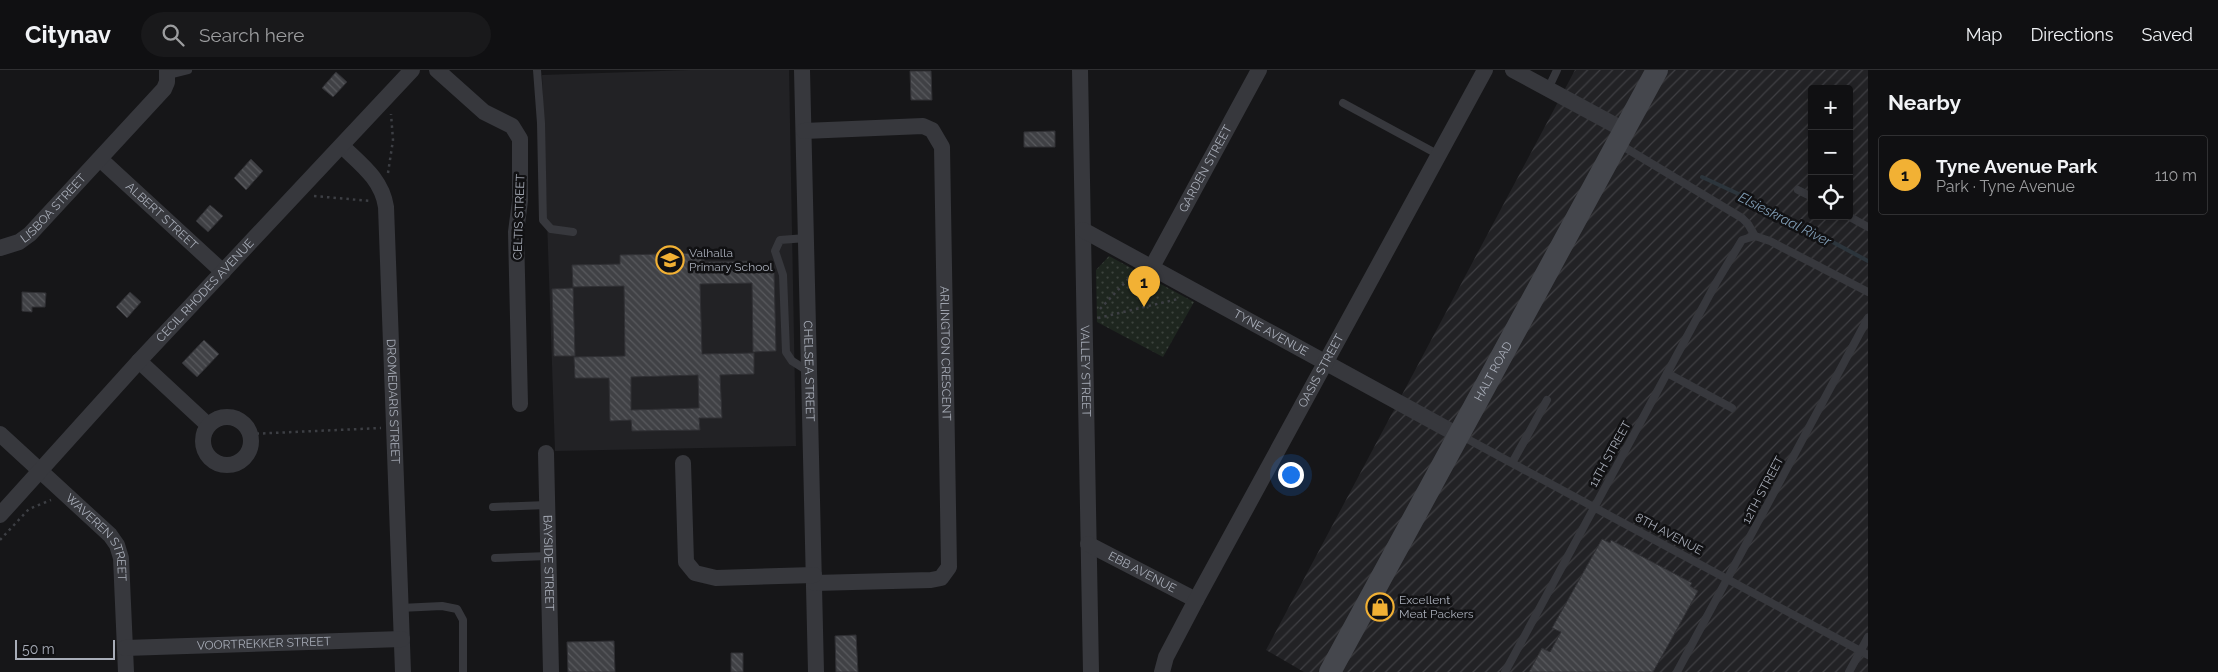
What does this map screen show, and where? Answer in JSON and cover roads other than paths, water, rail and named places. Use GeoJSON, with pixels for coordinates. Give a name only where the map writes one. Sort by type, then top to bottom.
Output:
{"type":"FeatureCollection","features":[{"type":"Feature","properties":{"kind":"street","name":"CELTIS STREET"},"geometry":{"type":"LineString","coordinates":[[437,70],[474,104],[512,126],[520,139],[520,201],[516,232],[520,404]]}},
{"type":"Feature","properties":{"kind":"street","name":"CHELSEA STREET"},"geometry":{"type":"LineString","coordinates":[[802,70],[816,672]]}},
{"type":"Feature","properties":{"kind":"street","name":"VALLEY STREET"},"geometry":{"type":"LineString","coordinates":[[1080,70],[1092,672]]}},
{"type":"Feature","properties":{"kind":"street","name":"GARDEN STREET"},"geometry":{"type":"LineString","coordinates":[[1144,269],[1259,70]]}},
{"type":"Feature","properties":{"kind":"street","name":"OASIS STREET"},"geometry":{"type":"LineString","coordinates":[[1162,672],[1166,657],[1196,600],[1485,70]]}},
{"type":"Feature","properties":{"kind":"street"},"geometry":{"type":"LineString","coordinates":[[1513,70],[1548,89],[1621,136]]}},
{"type":"Feature","properties":{"kind":"street","name":"HALT ROAD"},"geometry":{"type":"LineString","coordinates":[[1330,672],[1657,70]]}},
{"type":"Feature","properties":{"kind":"street","name":"CECIL RHODES AVENUE"},"geometry":{"type":"LineString","coordinates":[[0,515],[140,361],[343,147],[390,94],[406,72]]}},
{"type":"Feature","properties":{"kind":"street","name":"LISBOA STREET"},"geometry":{"type":"LineString","coordinates":[[0,248],[19,242],[30,234],[164,89],[168,73]]}},
{"type":"Feature","properties":{"kind":"street","name":"ARLINGTON CRESCENT"},"geometry":{"type":"LineString","coordinates":[[683,464],[686,562],[695,574],[716,578],[931,580],[941,578],[949,567],[942,146],[932,130],[923,126],[804,131]]}},
{"type":"Feature","properties":{"kind":"street","name":"DROMEDARIS STREET"},"geometry":{"type":"LineString","coordinates":[[343,147],[375,178],[385,200],[403,672]]}},
{"type":"Feature","properties":{"kind":"street","name":"ALBERT STREET"},"geometry":{"type":"LineString","coordinates":[[100,159],[223,272]]}},
{"type":"Feature","properties":{"kind":"street","name":"TYNE AVENUE"},"geometry":{"type":"LineString","coordinates":[[1083,230],[1144,269],[1458,434]]}},
{"type":"Feature","properties":{"kind":"street"},"geometry":{"type":"LineString","coordinates":[[140,361],[208,425]]}},
{"type":"Feature","properties":{"kind":"street"},"geometry":{"type":"LineString","coordinates":[[220,417],[234,417],[246,426],[250,434],[251,444],[244,458],[231,465],[221,464],[208,457],[203,448],[202,438],[208,425],[220,417]]}},
{"type":"Feature","properties":{"kind":"street","name":"WAVEREN STREET"},"geometry":{"type":"LineString","coordinates":[[0,434],[110,535],[120,550],[126,672]]}},
{"type":"Feature","properties":{"kind":"street","name":"BAYSIDE STREET"},"geometry":{"type":"LineString","coordinates":[[546,453],[551,672]]}},
{"type":"Feature","properties":{"kind":"street","name":"EBB AVENUE"},"geometry":{"type":"LineString","coordinates":[[1088,544],[1196,600]]}},
{"type":"Feature","properties":{"kind":"street","name":"VOORTREKKER STREET"},"geometry":{"type":"LineString","coordinates":[[125,648],[402,638]]}},
{"type":"Feature","properties":{"kind":"lane"},"geometry":{"type":"LineString","coordinates":[[168,73],[188,70]]}},
{"type":"Feature","properties":{"kind":"lane"},"geometry":{"type":"LineString","coordinates":[[537,70],[541,123],[543,220],[551,229],[573,232]]}},
{"type":"Feature","properties":{"kind":"lane"},"geometry":{"type":"LineString","coordinates":[[1548,89],[1557,70]]}},
{"type":"Feature","properties":{"kind":"lane"},"geometry":{"type":"LineString","coordinates":[[1343,103],[1439,155]]}},
{"type":"Feature","properties":{"kind":"lane"},"geometry":{"type":"LineString","coordinates":[[1621,136],[1742,218],[1755,236],[1770,241],[1868,292]]}},
{"type":"Feature","properties":{"kind":"lane"},"geometry":{"type":"LineString","coordinates":[[1798,190],[1808,195]]}},
{"type":"Feature","properties":{"kind":"lane"},"geometry":{"type":"LineString","coordinates":[[1853,219],[1868,227]]}},
{"type":"Feature","properties":{"kind":"lane","name":"11TH STREET"},"geometry":{"type":"LineString","coordinates":[[1505,672],[1736,247],[1742,240],[1755,236]]}},
{"type":"Feature","properties":{"kind":"lane"},"geometry":{"type":"LineString","coordinates":[[806,238],[780,240],[776,251],[783,275],[786,352],[792,361],[809,372]]}},
{"type":"Feature","properties":{"kind":"lane","name":"12TH STREET"},"geometry":{"type":"LineString","coordinates":[[1677,672],[1868,318]]}},
{"type":"Feature","properties":{"kind":"lane"},"geometry":{"type":"LineString","coordinates":[[1667,373],[1732,408]]}},
{"type":"Feature","properties":{"kind":"lane"},"geometry":{"type":"LineString","coordinates":[[1512,463],[1547,400]]}},
{"type":"Feature","properties":{"kind":"lane","name":"8TH AVENUE"},"geometry":{"type":"LineString","coordinates":[[1458,434],[1868,655]]}},
{"type":"Feature","properties":{"kind":"lane"},"geometry":{"type":"LineString","coordinates":[[492,507],[547,505]]}},
{"type":"Feature","properties":{"kind":"lane"},"geometry":{"type":"LineString","coordinates":[[495,558],[548,556]]}},
{"type":"Feature","properties":{"kind":"lane"},"geometry":{"type":"LineString","coordinates":[[400,608],[442,606],[458,609],[463,620],[463,672]]}},
{"type":"Feature","properties":{"kind":"lane"},"geometry":{"type":"LineString","coordinates":[[1849,672],[1868,637]]}},
{"type":"Feature","properties":{"kind":"waterway","name":"Elsieskraal River"},"geometry":{"type":"LineString","coordinates":[[1702,177],[1771,209],[1868,261]]}},
{"type":"Feature","properties":{"kind":"place","name":"Valhalla Primary School"},"geometry":{"type":"Point","coordinates":[670,260]}},
{"type":"Feature","properties":{"kind":"place","name":"Tyne Avenue Park"},"geometry":{"type":"Point","coordinates":[1144,307]}},
{"type":"Feature","properties":{"kind":"place","name":"Excellent Meat Packers"},"geometry":{"type":"Point","coordinates":[1380,607]}}]}
